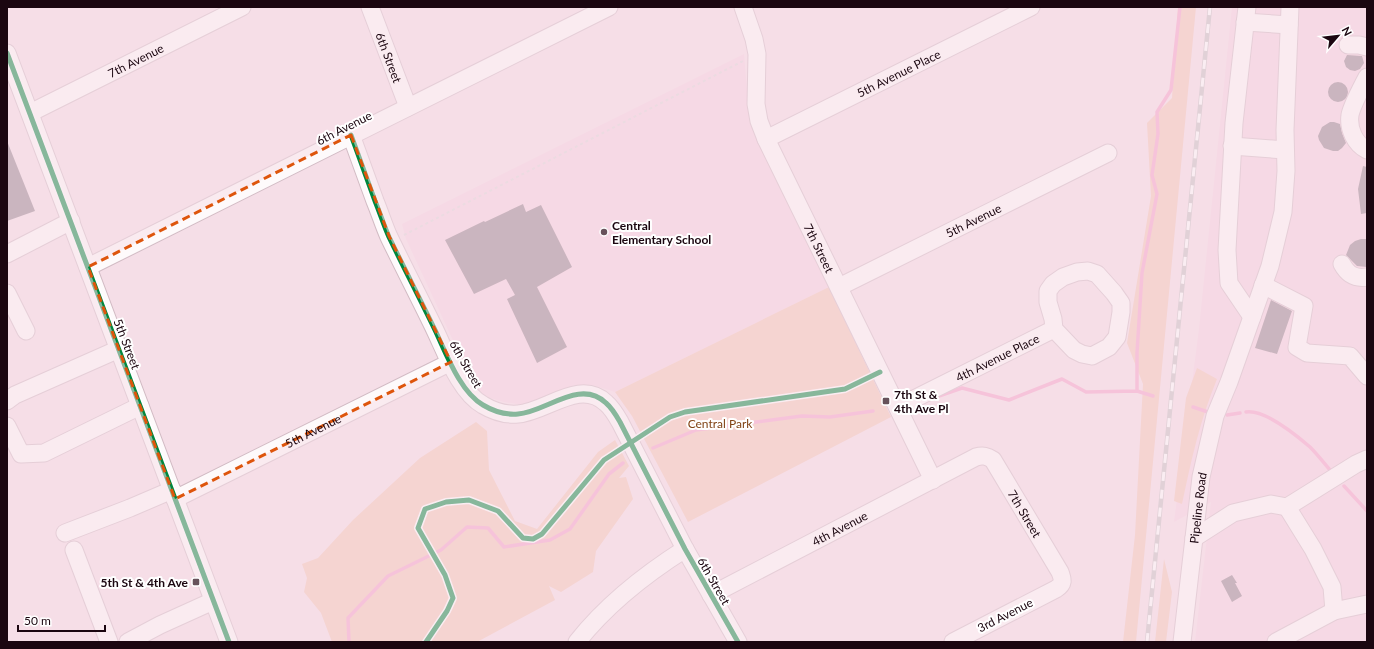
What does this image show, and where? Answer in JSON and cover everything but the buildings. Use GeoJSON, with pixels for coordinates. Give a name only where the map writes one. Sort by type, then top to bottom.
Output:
{"type":"FeatureCollection","features":[{"type":"Feature","properties":{"kind":"street","name":"7th Avenue"},"geometry":{"type":"LineString","coordinates":[[30,114],[242,7]]}},
{"type":"Feature","properties":{"kind":"street","name":"6th Street"},"geometry":{"type":"LineString","coordinates":[[370,7],[408,107]]}},
{"type":"Feature","properties":{"kind":"street","name":"6th Avenue"},"geometry":{"type":"LineString","coordinates":[[88,267],[608,7]]}},
{"type":"Feature","properties":{"kind":"street","name":"7th Street"},"geometry":{"type":"LineString","coordinates":[[743,7],[754,39],[757,54],[756,104],[759,122],[933,480]]}},
{"type":"Feature","properties":{"kind":"street","name":"5th Avenue Place"},"geometry":{"type":"LineString","coordinates":[[766,138],[1031,7]]}},
{"type":"Feature","properties":{"kind":"street","name":"Pipeline Road"},"geometry":{"type":"LineString","coordinates":[[1182,642],[1201,477],[1215,416],[1270,266],[1283,212],[1286,171],[1285,130],[1290,7]]}},
{"type":"Feature","properties":{"kind":"street"},"geometry":{"type":"LineString","coordinates":[[1252,318],[1229,283],[1227,250],[1232,146],[1246,15],[1289,25]]}},
{"type":"Feature","properties":{"kind":"street"},"geometry":{"type":"LineString","coordinates":[[1348,45],[1367,47]]}},
{"type":"Feature","properties":{"kind":"street","name":"5th Street"},"geometry":{"type":"LineString","coordinates":[[7,53],[229,642]]}},
{"type":"Feature","properties":{"kind":"street"},"geometry":{"type":"LineString","coordinates":[[1367,77],[1350,115],[1350,130],[1360,146],[1367,150]]}},
{"type":"Feature","properties":{"kind":"street","name":"6th Street"},"geometry":{"type":"LineString","coordinates":[[351,135],[391,241],[451,362],[472,396],[482,405],[492,410],[518,414],[529,412],[576,394],[587,394],[597,397],[605,402],[612,409],[620,422],[685,549],[738,642]]}},
{"type":"Feature","properties":{"kind":"street"},"geometry":{"type":"LineString","coordinates":[[1232,146],[1286,150]]}},
{"type":"Feature","properties":{"kind":"street","name":"5th Avenue"},"geometry":{"type":"LineString","coordinates":[[839,287],[1108,153]]}},
{"type":"Feature","properties":{"kind":"street"},"geometry":{"type":"LineString","coordinates":[[7,254],[71,221]]}},
{"type":"Feature","properties":{"kind":"street"},"geometry":{"type":"LineString","coordinates":[[1342,264],[1350,275],[1357,278],[1367,277]]}},
{"type":"Feature","properties":{"kind":"street"},"geometry":{"type":"LineString","coordinates":[[1088,271],[1097,274],[1107,284],[1121,303],[1117,337],[1109,347],[1092,356],[1082,354],[1074,350],[1054,329],[1048,302],[1048,291],[1053,284],[1063,277],[1077,272],[1088,271]]}},
{"type":"Feature","properties":{"kind":"street"},"geometry":{"type":"LineString","coordinates":[[1263,285],[1304,306],[1297,347],[1307,353],[1350,356],[1367,376]]}},
{"type":"Feature","properties":{"kind":"street"},"geometry":{"type":"LineString","coordinates":[[7,293],[26,331]]}},
{"type":"Feature","properties":{"kind":"street","name":"4th Avenue Place"},"geometry":{"type":"LineString","coordinates":[[898,407],[1054,329]]}},
{"type":"Feature","properties":{"kind":"street"},"geometry":{"type":"LineString","coordinates":[[11,398],[119,349]]}},
{"type":"Feature","properties":{"kind":"street","name":"5th Avenue"},"geometry":{"type":"LineString","coordinates":[[65,533],[130,508],[174,494],[451,362]]}},
{"type":"Feature","properties":{"kind":"street"},"geometry":{"type":"LineString","coordinates":[[7,426],[21,454],[44,453],[140,406]]}},
{"type":"Feature","properties":{"kind":"street","name":"7th Street"},"geometry":{"type":"LineString","coordinates":[[969,460],[987,456],[993,460],[1060,572],[1063,580],[1056,589]]}},
{"type":"Feature","properties":{"kind":"street"},"geometry":{"type":"LineString","coordinates":[[1194,538],[1233,513],[1271,504],[1287,507],[1356,464],[1367,459]]}},
{"type":"Feature","properties":{"kind":"street","name":"4th Avenue"},"geometry":{"type":"LineString","coordinates":[[711,595],[969,460]]}},
{"type":"Feature","properties":{"kind":"street"},"geometry":{"type":"LineString","coordinates":[[1287,507],[1313,549],[1332,587],[1334,611]]}},
{"type":"Feature","properties":{"kind":"street"},"geometry":{"type":"LineString","coordinates":[[577,642],[613,601],[658,566],[685,549]]}},
{"type":"Feature","properties":{"kind":"street"},"geometry":{"type":"LineString","coordinates":[[74,550],[109,642]]}},
{"type":"Feature","properties":{"kind":"street","name":"3rd Avenue"},"geometry":{"type":"LineString","coordinates":[[954,642],[1056,589]]}},
{"type":"Feature","properties":{"kind":"street"},"geometry":{"type":"LineString","coordinates":[[128,642],[160,625],[213,601]]}},
{"type":"Feature","properties":{"kind":"street"},"geometry":{"type":"LineString","coordinates":[[1276,642],[1334,611],[1367,604]]}},
{"type":"Feature","properties":{"kind":"path"},"geometry":{"type":"LineString","coordinates":[[391,241],[757,54]]}},
{"type":"Feature","properties":{"kind":"highlighted area"},"geometry":{"type":"Polygon","coordinates":[[[351,135],[389,236],[451,362],[175,499],[88,267],[351,135]]]}},
{"type":"Feature","properties":{"kind":"shaded area"},"geometry":{"type":"Polygon","coordinates":[[[1232,7],[1367,7],[1367,642],[1195,642],[1211,502],[1174,522],[1199,329],[1232,7]]]}},
{"type":"Feature","properties":{"kind":"shaded area","name":"Central Elementary School"},"geometry":{"type":"Polygon","coordinates":[[[744,54],[747,90],[753,124],[829,287],[615,392],[593,385],[574,385],[524,405],[504,402],[484,396],[470,377],[406,239],[402,224],[744,54]]]}},
{"type":"Feature","properties":{"kind":"green space"},"geometry":{"type":"Polygon","coordinates":[[[1178,7],[1196,7],[1136,642],[1123,642],[1135,535],[1143,384],[1127,343],[1151,196],[1147,123],[1172,98],[1178,7]]]}},
{"type":"Feature","properties":{"kind":"green space","name":"Central Park"},"geometry":{"type":"Polygon","coordinates":[[[829,287],[891,417],[688,522],[632,416],[615,392],[829,287]]]}},
{"type":"Feature","properties":{"kind":"green space"},"geometry":{"type":"Polygon","coordinates":[[[1197,368],[1217,379],[1201,425],[1182,504],[1174,501],[1186,398],[1197,368]]]}},
{"type":"Feature","properties":{"kind":"green space"},"geometry":{"type":"Polygon","coordinates":[[[476,422],[487,431],[489,470],[515,521],[537,529],[598,452],[615,440],[629,466],[619,478],[626,477],[633,499],[596,551],[593,572],[561,592],[549,586],[555,600],[477,642],[332,642],[321,613],[304,592],[307,578],[302,564],[318,558],[353,520],[420,458],[476,422]]]}},
{"type":"Feature","properties":{"kind":"green space"},"geometry":{"type":"Polygon","coordinates":[[[1164,559],[1172,592],[1166,642],[1155,642],[1164,559]]]}},
{"type":"Feature","properties":{"kind":"waterway"},"geometry":{"type":"LineString","coordinates":[[1137,391],[1137,353],[1142,273],[1157,194],[1152,175],[1158,134],[1157,112],[1171,90],[1180,7]]}},
{"type":"Feature","properties":{"kind":"waterway"},"geometry":{"type":"LineString","coordinates":[[936,397],[962,388],[1009,400],[1062,379],[1086,392],[1137,391],[1153,396]]}},
{"type":"Feature","properties":{"kind":"waterway"},"geometry":{"type":"LineString","coordinates":[[1193,407],[1208,412]]}},
{"type":"Feature","properties":{"kind":"waterway"},"geometry":{"type":"LineString","coordinates":[[653,448],[696,430],[802,416],[830,417],[873,411]]}},
{"type":"Feature","properties":{"kind":"waterway"},"geometry":{"type":"LineString","coordinates":[[1246,412],[1254,412],[1262,415],[1289,430],[1310,447],[1330,470]]}},
{"type":"Feature","properties":{"kind":"waterway"},"geometry":{"type":"LineString","coordinates":[[1227,415],[1240,413]]}},
{"type":"Feature","properties":{"kind":"waterway"},"geometry":{"type":"LineString","coordinates":[[349,642],[348,618],[388,576],[441,550],[467,527],[488,528],[504,547],[550,540],[570,529],[609,474],[623,463]]}},
{"type":"Feature","properties":{"kind":"waterway"},"geometry":{"type":"LineString","coordinates":[[1344,486],[1367,511]]}},
{"type":"Feature","properties":{"kind":"railway"},"geometry":{"type":"LineString","coordinates":[[1147,642],[1210,7]]}},
{"type":"Feature","properties":{"kind":"cycle path"},"geometry":{"type":"LineString","coordinates":[[7,53],[229,642]]}},
{"type":"Feature","properties":{"kind":"cycle path"},"geometry":{"type":"LineString","coordinates":[[351,135],[389,237],[454,371],[467,391],[483,405],[495,411],[509,414],[529,412],[574,395],[585,394],[596,396],[606,403],[620,422],[685,549],[738,642]]}},
{"type":"Feature","properties":{"kind":"cycle path"},"geometry":{"type":"LineString","coordinates":[[426,642],[447,611],[453,598],[445,575],[418,528],[425,509],[446,502],[469,500],[498,511],[523,538],[533,539],[542,534],[604,460],[670,417],[685,412],[845,389],[880,372]]}},
{"type":"Feature","properties":{"kind":"place","name":"Central Elementary School"},"geometry":{"type":"Point","coordinates":[604,232]}},
{"type":"Feature","properties":{"kind":"place","name":"7th St & 4th Ave Pl"},"geometry":{"type":"Point","coordinates":[886,401]}},
{"type":"Feature","properties":{"kind":"place","name":"5th St & 4th Ave"},"geometry":{"type":"Point","coordinates":[196,582]}}]}
